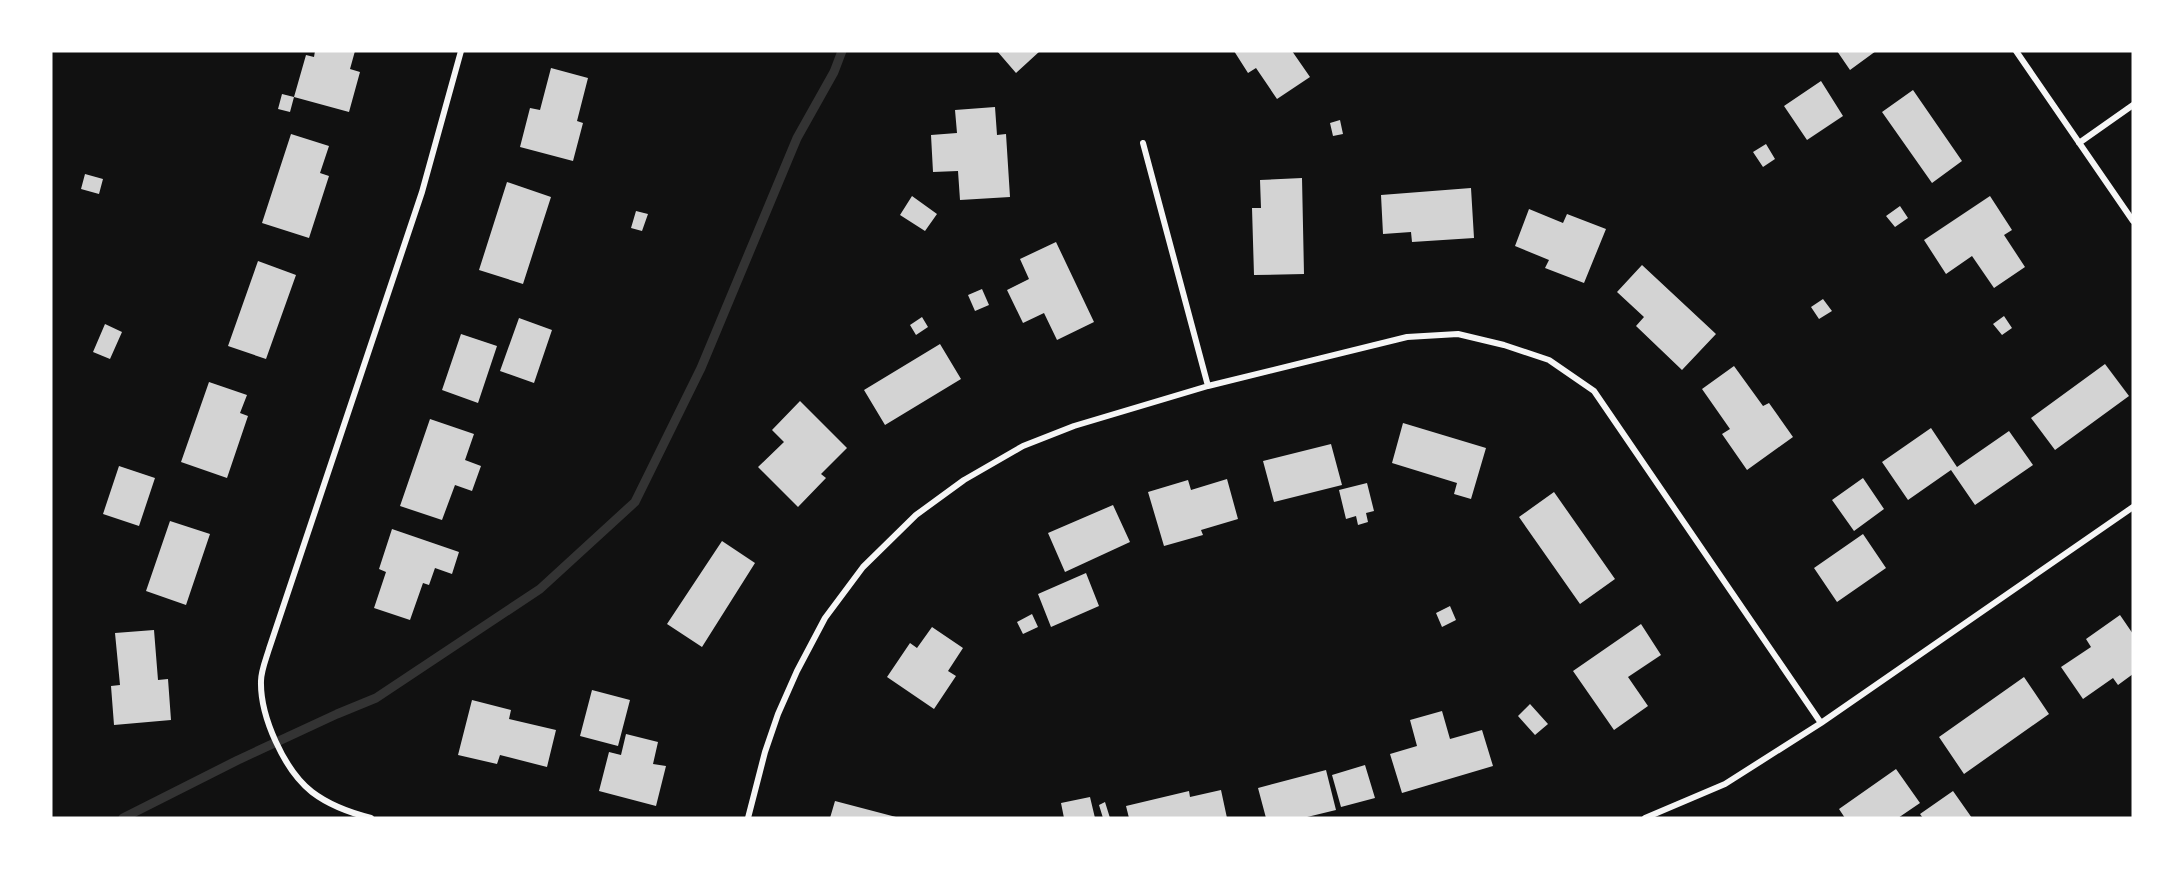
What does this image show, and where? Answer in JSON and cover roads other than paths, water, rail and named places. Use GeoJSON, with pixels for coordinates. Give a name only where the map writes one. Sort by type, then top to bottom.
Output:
{"type":"FeatureCollection","features":[{"type":"Feature","properties":{"kind":"street"},"geometry":{"type":"LineString","coordinates":[[371,818],[350,813],[313,792],[298,778],[282,753],[264,708],[261,678],[422,192],[461,51]]}},
{"type":"Feature","properties":{"kind":"street"},"geometry":{"type":"LineString","coordinates":[[2016,51],[2133,221]]}},
{"type":"Feature","properties":{"kind":"street"},"geometry":{"type":"LineString","coordinates":[[2079,143],[2133,105]]}},
{"type":"Feature","properties":{"kind":"street"},"geometry":{"type":"LineString","coordinates":[[1143,143],[1208,387]]}},
{"type":"Feature","properties":{"kind":"street"},"geometry":{"type":"LineString","coordinates":[[748,818],[765,752],[778,714],[796,671],[825,618],[863,567],[916,515],[964,480],[1023,446],[1074,426],[1208,387],[1407,337],[1458,334],[1504,345],[1549,360],[1594,391],[1821,723]]}},
{"type":"Feature","properties":{"kind":"street"},"geometry":{"type":"LineString","coordinates":[[1646,818],[1725,784],[1821,723],[2133,507]]}},
{"type":"Feature","properties":{"kind":"waterway"},"geometry":{"type":"LineString","coordinates":[[123,818],[238,760],[376,698],[540,589],[635,502],[701,368],[797,138],[834,72],[842,51]]}}]}
